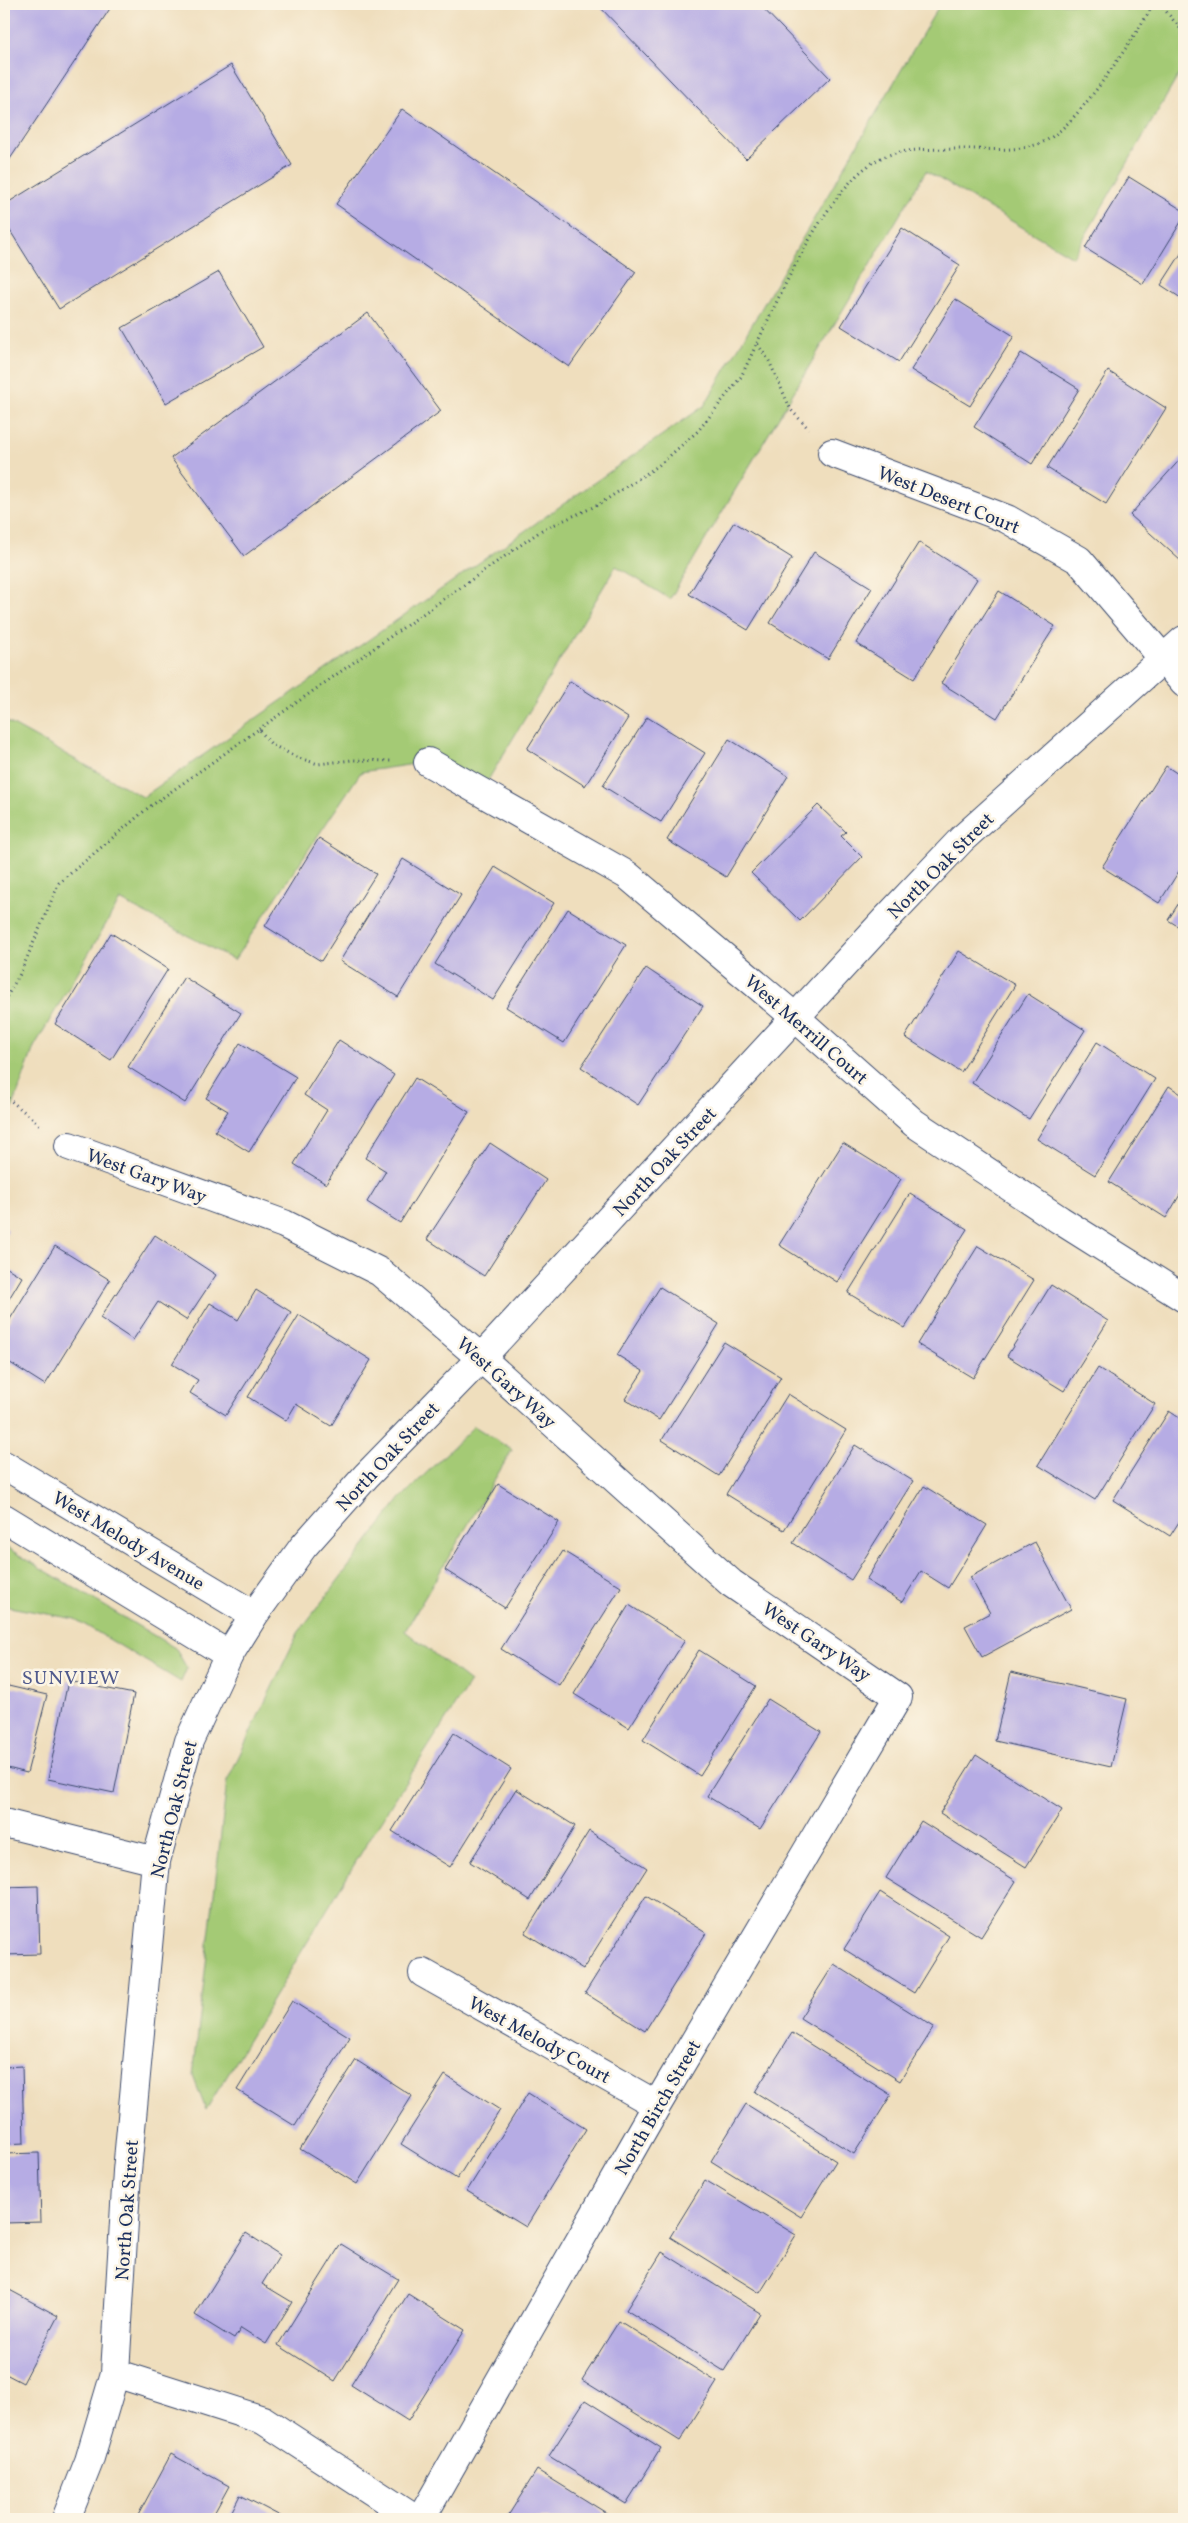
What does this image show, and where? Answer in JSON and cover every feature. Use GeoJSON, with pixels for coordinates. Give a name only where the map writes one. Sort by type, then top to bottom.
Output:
{"type":"FeatureCollection","features":[{"type":"Feature","properties":{"kind":"street","name":"West Desert Court"},"geometry":{"type":"LineString","coordinates":[[832,453],[1007,519],[1079,560],[1184,683]]}},
{"type":"Feature","properties":{"kind":"street","name":"North Oak Street"},"geometry":{"type":"LineString","coordinates":[[66,2519],[89,2461],[115,2373],[128,2171],[156,1861],[189,1741],[229,1655],[254,1615],[302,1547],[481,1358],[962,839],[1184,640]]}},
{"type":"Feature","properties":{"kind":"street","name":"West Merrill Court"},"geometry":{"type":"LineString","coordinates":[[428,762],[627,876],[796,1018],[914,1123],[1060,1220],[1184,1298]]}},
{"type":"Feature","properties":{"kind":"street","name":"West Gary Way"},"geometry":{"type":"LineString","coordinates":[[69,1146],[284,1224],[380,1272],[481,1358],[731,1583],[898,1697]]}},
{"type":"Feature","properties":{"kind":"street","name":"West Melody Avenue"},"geometry":{"type":"LineString","coordinates":[[4,1465],[254,1615]]}},
{"type":"Feature","properties":{"kind":"street"},"geometry":{"type":"LineString","coordinates":[[4,1518],[229,1655]]}},
{"type":"Feature","properties":{"kind":"street","name":"North Birch Street"},"geometry":{"type":"LineString","coordinates":[[421,2519],[658,2105],[898,1697]]}},
{"type":"Feature","properties":{"kind":"street"},"geometry":{"type":"LineString","coordinates":[[4,1823],[156,1861]]}},
{"type":"Feature","properties":{"kind":"street","name":"West Melody Court"},"geometry":{"type":"LineString","coordinates":[[423,1972],[658,2105]]}},
{"type":"Feature","properties":{"kind":"street"},"geometry":{"type":"LineString","coordinates":[[115,2373],[263,2420],[415,2519]]}},
{"type":"Feature","properties":{"kind":"path"},"geometry":{"type":"LineString","coordinates":[[4,1001],[20,974],[59,883],[148,808],[542,530],[598,505],[658,466],[704,424],[741,377],[791,273],[831,206],[854,177],[877,160],[907,150],[1024,148],[1047,140],[1070,122],[1086,102],[1134,37],[1154,4]]}},
{"type":"Feature","properties":{"kind":"path"},"geometry":{"type":"LineString","coordinates":[[1160,4],[1184,33]]}},
{"type":"Feature","properties":{"kind":"path"},"geometry":{"type":"LineString","coordinates":[[757,343],[768,361],[791,410],[832,453]]}},
{"type":"Feature","properties":{"kind":"path"},"geometry":{"type":"LineString","coordinates":[[259,729],[271,744],[296,757],[318,764],[352,760],[428,762]]}},
{"type":"Feature","properties":{"kind":"path"},"geometry":{"type":"LineString","coordinates":[[4,1095],[69,1146]]}},
{"type":"Feature","properties":{"kind":"green space"},"geometry":{"type":"Polygon","coordinates":[[[940,4],[1184,4],[1184,66],[1073,257],[926,171],[670,599],[616,566],[481,792],[428,762],[361,772],[234,960],[120,900],[34,1047],[4,1132],[4,720],[143,797],[704,406],[940,4]]]}},
{"type":"Feature","properties":{"kind":"green space"},"geometry":{"type":"Polygon","coordinates":[[[474,1426],[512,1450],[405,1631],[470,1682],[375,1830],[206,2110],[193,2076],[227,1781],[298,1633],[401,1498],[474,1426]]]}},
{"type":"Feature","properties":{"kind":"green space"},"geometry":{"type":"Polygon","coordinates":[[[4,1546],[175,1648],[187,1668],[181,1682],[75,1619],[4,1606],[4,1546]]]}},
{"type":"Feature","properties":{"kind":"building"},"geometry":{"type":"Polygon","coordinates":[[[4,4],[113,4],[8,162],[4,159],[4,4]]]}},
{"type":"Feature","properties":{"kind":"building"},"geometry":{"type":"Polygon","coordinates":[[[597,4],[759,4],[830,78],[746,159],[597,4]]]}},
{"type":"Feature","properties":{"kind":"building"},"geometry":{"type":"Polygon","coordinates":[[[908,4],[921,4],[920,8],[908,4]]]}},
{"type":"Feature","properties":{"kind":"building"},"geometry":{"type":"Polygon","coordinates":[[[231,65],[292,165],[59,309],[4,221],[4,205],[231,65]]]}},
{"type":"Feature","properties":{"kind":"building"},"geometry":{"type":"Polygon","coordinates":[[[402,109],[636,272],[569,367],[336,204],[402,109]]]}},
{"type":"Feature","properties":{"kind":"building"},"geometry":{"type":"Polygon","coordinates":[[[1129,177],[1184,211],[1184,217],[1143,284],[1085,248],[1129,177]]]}},
{"type":"Feature","properties":{"kind":"building"},"geometry":{"type":"Polygon","coordinates":[[[902,228],[960,265],[899,362],[841,326],[902,228]]]}},
{"type":"Feature","properties":{"kind":"building"},"geometry":{"type":"Polygon","coordinates":[[[1184,249],[1184,300],[1161,285],[1184,249]]]}},
{"type":"Feature","properties":{"kind":"building"},"geometry":{"type":"Polygon","coordinates":[[[219,272],[263,347],[166,403],[122,328],[219,272]]]}},
{"type":"Feature","properties":{"kind":"building"},"geometry":{"type":"Polygon","coordinates":[[[955,299],[1014,336],[970,406],[911,370],[955,299]]]}},
{"type":"Feature","properties":{"kind":"building"},"geometry":{"type":"Polygon","coordinates":[[[368,313],[441,411],[244,556],[171,458],[368,313]]]}},
{"type":"Feature","properties":{"kind":"building"},"geometry":{"type":"Polygon","coordinates":[[[1021,353],[1079,389],[1032,464],[974,427],[1021,353]]]}},
{"type":"Feature","properties":{"kind":"building"},"geometry":{"type":"Polygon","coordinates":[[[1108,371],[1166,408],[1106,504],[1047,468],[1108,371]]]}},
{"type":"Feature","properties":{"kind":"building"},"geometry":{"type":"Polygon","coordinates":[[[1184,455],[1184,557],[1181,561],[1130,515],[1184,455]]]}},
{"type":"Feature","properties":{"kind":"building"},"geometry":{"type":"Polygon","coordinates":[[[734,522],[792,558],[748,630],[689,594],[734,522]]]}},
{"type":"Feature","properties":{"kind":"building"},"geometry":{"type":"Polygon","coordinates":[[[919,542],[977,579],[914,679],[856,643],[919,542]]]}},
{"type":"Feature","properties":{"kind":"building"},"geometry":{"type":"Polygon","coordinates":[[[814,552],[872,588],[828,659],[770,623],[814,552]]]}},
{"type":"Feature","properties":{"kind":"building"},"geometry":{"type":"Polygon","coordinates":[[[999,591],[1055,626],[997,718],[941,683],[999,591]]]}},
{"type":"Feature","properties":{"kind":"building"},"geometry":{"type":"Polygon","coordinates":[[[570,681],[628,718],[585,786],[527,749],[570,681]]]}},
{"type":"Feature","properties":{"kind":"building"},"geometry":{"type":"Polygon","coordinates":[[[647,717],[705,753],[661,822],[603,786],[647,717]]]}},
{"type":"Feature","properties":{"kind":"building"},"geometry":{"type":"Polygon","coordinates":[[[729,739],[788,776],[726,877],[667,840],[729,739]]]}},
{"type":"Feature","properties":{"kind":"building"},"geometry":{"type":"Polygon","coordinates":[[[1166,766],[1184,778],[1184,863],[1159,903],[1102,867],[1166,766]]]}},
{"type":"Feature","properties":{"kind":"building"},"geometry":{"type":"Polygon","coordinates":[[[818,805],[846,832],[841,836],[862,857],[800,921],[751,873],[818,805]]]}},
{"type":"Feature","properties":{"kind":"building"},"geometry":{"type":"Polygon","coordinates":[[[319,838],[376,874],[321,961],[265,926],[319,838]]]}},
{"type":"Feature","properties":{"kind":"building"},"geometry":{"type":"Polygon","coordinates":[[[403,859],[461,895],[398,997],[340,961],[403,859]]]}},
{"type":"Feature","properties":{"kind":"building"},"geometry":{"type":"Polygon","coordinates":[[[495,867],[554,903],[493,1000],[435,964],[495,867]]]}},
{"type":"Feature","properties":{"kind":"building"},"geometry":{"type":"Polygon","coordinates":[[[1184,895],[1184,930],[1168,920],[1184,895]]]}},
{"type":"Feature","properties":{"kind":"building"},"geometry":{"type":"Polygon","coordinates":[[[568,909],[626,945],[564,1043],[506,1007],[568,909]]]}},
{"type":"Feature","properties":{"kind":"building"},"geometry":{"type":"Polygon","coordinates":[[[111,933],[168,969],[111,1060],[55,1024],[111,933]]]}},
{"type":"Feature","properties":{"kind":"building"},"geometry":{"type":"Polygon","coordinates":[[[959,951],[1015,985],[961,1072],[905,1037],[959,951]]]}},
{"type":"Feature","properties":{"kind":"building"},"geometry":{"type":"Polygon","coordinates":[[[646,968],[703,1006],[638,1105],[581,1067],[646,968]]]}},
{"type":"Feature","properties":{"kind":"building"},"geometry":{"type":"Polygon","coordinates":[[[184,977],[241,1013],[185,1103],[128,1067],[184,977]]]}},
{"type":"Feature","properties":{"kind":"building"},"geometry":{"type":"Polygon","coordinates":[[[1028,994],[1085,1030],[1029,1119],[972,1083],[1028,994]]]}},
{"type":"Feature","properties":{"kind":"building"},"geometry":{"type":"Polygon","coordinates":[[[339,1040],[394,1075],[326,1184],[294,1164],[327,1110],[304,1095],[339,1040]]]}},
{"type":"Feature","properties":{"kind":"building"},"geometry":{"type":"Polygon","coordinates":[[[1097,1042],[1155,1079],[1095,1175],[1037,1139],[1097,1042]]]}},
{"type":"Feature","properties":{"kind":"building"},"geometry":{"type":"Polygon","coordinates":[[[240,1043],[296,1077],[249,1152],[215,1131],[228,1111],[206,1098],[240,1043]]]}},
{"type":"Feature","properties":{"kind":"building"},"geometry":{"type":"Polygon","coordinates":[[[415,1078],[469,1112],[400,1223],[367,1202],[386,1171],[365,1158],[415,1078]]]}},
{"type":"Feature","properties":{"kind":"building"},"geometry":{"type":"Polygon","coordinates":[[[1169,1086],[1184,1096],[1184,1188],[1166,1218],[1109,1182],[1169,1086]]]}},
{"type":"Feature","properties":{"kind":"building"},"geometry":{"type":"Polygon","coordinates":[[[490,1143],[546,1180],[484,1276],[427,1239],[490,1143]]]}},
{"type":"Feature","properties":{"kind":"building"},"geometry":{"type":"Polygon","coordinates":[[[843,1143],[901,1179],[837,1282],[779,1245],[843,1143]]]}},
{"type":"Feature","properties":{"kind":"building"},"geometry":{"type":"Polygon","coordinates":[[[910,1193],[967,1229],[905,1328],[848,1293],[910,1193]]]}},
{"type":"Feature","properties":{"kind":"building"},"geometry":{"type":"Polygon","coordinates":[[[4,1227],[8,1230],[4,1237],[4,1227]]]}},
{"type":"Feature","properties":{"kind":"building"},"geometry":{"type":"Polygon","coordinates":[[[155,1235],[216,1275],[186,1320],[158,1302],[133,1340],[100,1318],[155,1235]]]}},
{"type":"Feature","properties":{"kind":"building"},"geometry":{"type":"Polygon","coordinates":[[[55,1246],[110,1280],[45,1385],[4,1359],[4,1329],[55,1246]]]}},
{"type":"Feature","properties":{"kind":"building"},"geometry":{"type":"Polygon","coordinates":[[[978,1246],[1034,1280],[973,1378],[917,1344],[978,1246]]]}},
{"type":"Feature","properties":{"kind":"building"},"geometry":{"type":"Polygon","coordinates":[[[4,1266],[22,1277],[4,1307],[4,1266]]]}},
{"type":"Feature","properties":{"kind":"building"},"geometry":{"type":"Polygon","coordinates":[[[1051,1285],[1108,1321],[1064,1391],[1007,1356],[1051,1285]]]}},
{"type":"Feature","properties":{"kind":"building"},"geometry":{"type":"Polygon","coordinates":[[[660,1287],[719,1324],[659,1420],[625,1399],[643,1371],[617,1355],[660,1287]]]}},
{"type":"Feature","properties":{"kind":"building"},"geometry":{"type":"Polygon","coordinates":[[[256,1290],[291,1312],[226,1415],[190,1393],[198,1380],[172,1364],[210,1303],[238,1320],[256,1290]]]}},
{"type":"Feature","properties":{"kind":"building"},"geometry":{"type":"Polygon","coordinates":[[[299,1315],[371,1360],[331,1426],[296,1404],[286,1421],[248,1397],[299,1315]]]}},
{"type":"Feature","properties":{"kind":"building"},"geometry":{"type":"Polygon","coordinates":[[[724,1342],[781,1377],[719,1476],[662,1440],[724,1342]]]}},
{"type":"Feature","properties":{"kind":"building"},"geometry":{"type":"Polygon","coordinates":[[[1098,1368],[1155,1404],[1095,1500],[1038,1465],[1098,1368]]]}},
{"type":"Feature","properties":{"kind":"building"},"geometry":{"type":"Polygon","coordinates":[[[788,1394],[846,1430],[784,1530],[726,1494],[788,1394]]]}},
{"type":"Feature","properties":{"kind":"building"},"geometry":{"type":"Polygon","coordinates":[[[1169,1411],[1184,1421],[1184,1514],[1170,1536],[1113,1500],[1169,1411]]]}},
{"type":"Feature","properties":{"kind":"building"},"geometry":{"type":"Polygon","coordinates":[[[855,1445],[913,1481],[851,1580],[793,1543],[855,1445]]]}},
{"type":"Feature","properties":{"kind":"building"},"geometry":{"type":"Polygon","coordinates":[[[498,1484],[559,1522],[505,1608],[445,1570],[498,1484]]]}},
{"type":"Feature","properties":{"kind":"building"},"geometry":{"type":"Polygon","coordinates":[[[924,1486],[987,1525],[948,1588],[921,1571],[902,1602],[866,1580],[924,1486]]]}},
{"type":"Feature","properties":{"kind":"building"},"geometry":{"type":"Polygon","coordinates":[[[1035,1542],[1071,1609],[982,1657],[965,1626],[990,1613],[970,1577],[1035,1542]]]}},
{"type":"Feature","properties":{"kind":"building"},"geometry":{"type":"Polygon","coordinates":[[[563,1551],[621,1587],[559,1685],[501,1649],[563,1551]]]}},
{"type":"Feature","properties":{"kind":"building"},"geometry":{"type":"Polygon","coordinates":[[[629,1605],[685,1640],[629,1728],[574,1694],[629,1605]]]}},
{"type":"Feature","properties":{"kind":"building"},"geometry":{"type":"Polygon","coordinates":[[[699,1650],[756,1686],[700,1776],[643,1740],[699,1650]]]}},
{"type":"Feature","properties":{"kind":"building"},"geometry":{"type":"Polygon","coordinates":[[[1011,1672],[1127,1699],[1111,1767],[995,1741],[1011,1672]]]}},
{"type":"Feature","properties":{"kind":"building"},"geometry":{"type":"Polygon","coordinates":[[[68,1681],[134,1694],[114,1793],[48,1779],[68,1681]]]}},
{"type":"Feature","properties":{"kind":"building"},"geometry":{"type":"Polygon","coordinates":[[[4,1685],[47,1695],[27,1773],[4,1767],[4,1685]]]}},
{"type":"Feature","properties":{"kind":"building"},"geometry":{"type":"Polygon","coordinates":[[[768,1699],[821,1732],[760,1829],[707,1796],[768,1699]]]}},
{"type":"Feature","properties":{"kind":"building"},"geometry":{"type":"Polygon","coordinates":[[[454,1733],[511,1769],[450,1867],[392,1831],[454,1733]]]}},
{"type":"Feature","properties":{"kind":"building"},"geometry":{"type":"Polygon","coordinates":[[[976,1755],[1062,1810],[1026,1867],[940,1813],[976,1755]]]}},
{"type":"Feature","properties":{"kind":"building"},"geometry":{"type":"Polygon","coordinates":[[[516,1789],[575,1826],[530,1900],[470,1862],[516,1789]]]}},
{"type":"Feature","properties":{"kind":"building"},"geometry":{"type":"Polygon","coordinates":[[[921,1821],[1016,1881],[981,1937],[886,1878],[921,1821]]]}},
{"type":"Feature","properties":{"kind":"building"},"geometry":{"type":"Polygon","coordinates":[[[589,1831],[647,1868],[583,1969],[525,1933],[589,1831]]]}},
{"type":"Feature","properties":{"kind":"building"},"geometry":{"type":"Polygon","coordinates":[[[38,1886],[40,1954],[4,1955],[4,1887],[38,1886]]]}},
{"type":"Feature","properties":{"kind":"building"},"geometry":{"type":"Polygon","coordinates":[[[880,1892],[949,1936],[914,1993],[844,1949],[880,1892]]]}},
{"type":"Feature","properties":{"kind":"building"},"geometry":{"type":"Polygon","coordinates":[[[646,1896],[706,1933],[645,2031],[585,1993],[646,1896]]]}},
{"type":"Feature","properties":{"kind":"building"},"geometry":{"type":"Polygon","coordinates":[[[834,1964],[934,2027],[900,2081],[800,2018],[834,1964]]]}},
{"type":"Feature","properties":{"kind":"building"},"geometry":{"type":"Polygon","coordinates":[[[292,2001],[350,2037],[295,2126],[237,2090],[292,2001]]]}},
{"type":"Feature","properties":{"kind":"building"},"geometry":{"type":"Polygon","coordinates":[[[792,2033],[891,2095],[854,2154],[755,2092],[792,2033]]]}},
{"type":"Feature","properties":{"kind":"building"},"geometry":{"type":"Polygon","coordinates":[[[356,2060],[412,2096],[357,2184],[300,2149],[356,2060]]]}},
{"type":"Feature","properties":{"kind":"building"},"geometry":{"type":"Polygon","coordinates":[[[22,2066],[24,2143],[4,2144],[4,2067],[22,2066]]]}},
{"type":"Feature","properties":{"kind":"building"},"geometry":{"type":"Polygon","coordinates":[[[445,2075],[500,2110],[457,2179],[401,2144],[445,2075]]]}},
{"type":"Feature","properties":{"kind":"building"},"geometry":{"type":"Polygon","coordinates":[[[528,2093],[586,2129],[526,2227],[467,2191],[528,2093]]]}},
{"type":"Feature","properties":{"kind":"building"},"geometry":{"type":"Polygon","coordinates":[[[746,2104],[836,2161],[801,2217],[711,2161],[746,2104]]]}},
{"type":"Feature","properties":{"kind":"building"},"geometry":{"type":"Polygon","coordinates":[[[39,2153],[41,2222],[4,2223],[4,2154],[39,2153]]]}},
{"type":"Feature","properties":{"kind":"building"},"geometry":{"type":"Polygon","coordinates":[[[705,2180],[796,2235],[760,2293],[670,2237],[705,2180]]]}},
{"type":"Feature","properties":{"kind":"building"},"geometry":{"type":"Polygon","coordinates":[[[246,2233],[280,2255],[262,2284],[292,2302],[266,2344],[241,2328],[234,2339],[195,2315],[246,2233]]]}},
{"type":"Feature","properties":{"kind":"building"},"geometry":{"type":"Polygon","coordinates":[[[341,2244],[398,2279],[335,2381],[278,2345],[341,2244]]]}},
{"type":"Feature","properties":{"kind":"building"},"geometry":{"type":"Polygon","coordinates":[[[662,2252],[760,2313],[724,2371],[626,2310],[662,2252]]]}},
{"type":"Feature","properties":{"kind":"building"},"geometry":{"type":"Polygon","coordinates":[[[4,2287],[58,2316],[23,2383],[4,2373],[4,2287]]]}},
{"type":"Feature","properties":{"kind":"building"},"geometry":{"type":"Polygon","coordinates":[[[408,2294],[465,2330],[408,2421],[351,2385],[408,2294]]]}},
{"type":"Feature","properties":{"kind":"building"},"geometry":{"type":"Polygon","coordinates":[[[619,2321],[717,2382],[680,2441],[582,2380],[619,2321]]]}},
{"type":"Feature","properties":{"kind":"building"},"geometry":{"type":"Polygon","coordinates":[[[585,2400],[661,2448],[626,2504],[549,2456],[585,2400]]]}},
{"type":"Feature","properties":{"kind":"building"},"geometry":{"type":"Polygon","coordinates":[[[171,2454],[229,2486],[211,2519],[136,2519],[171,2454]]]}},
{"type":"Feature","properties":{"kind":"building"},"geometry":{"type":"Polygon","coordinates":[[[537,2470],[616,2519],[506,2519],[537,2470]]]}},
{"type":"Feature","properties":{"kind":"building"},"geometry":{"type":"Polygon","coordinates":[[[240,2495],[286,2519],[228,2519],[240,2495]]]}},
{"type":"Feature","properties":{"kind":"district","name":"SUNVIEW"},"geometry":{"type":"Point","coordinates":[71,1677]}}]}
